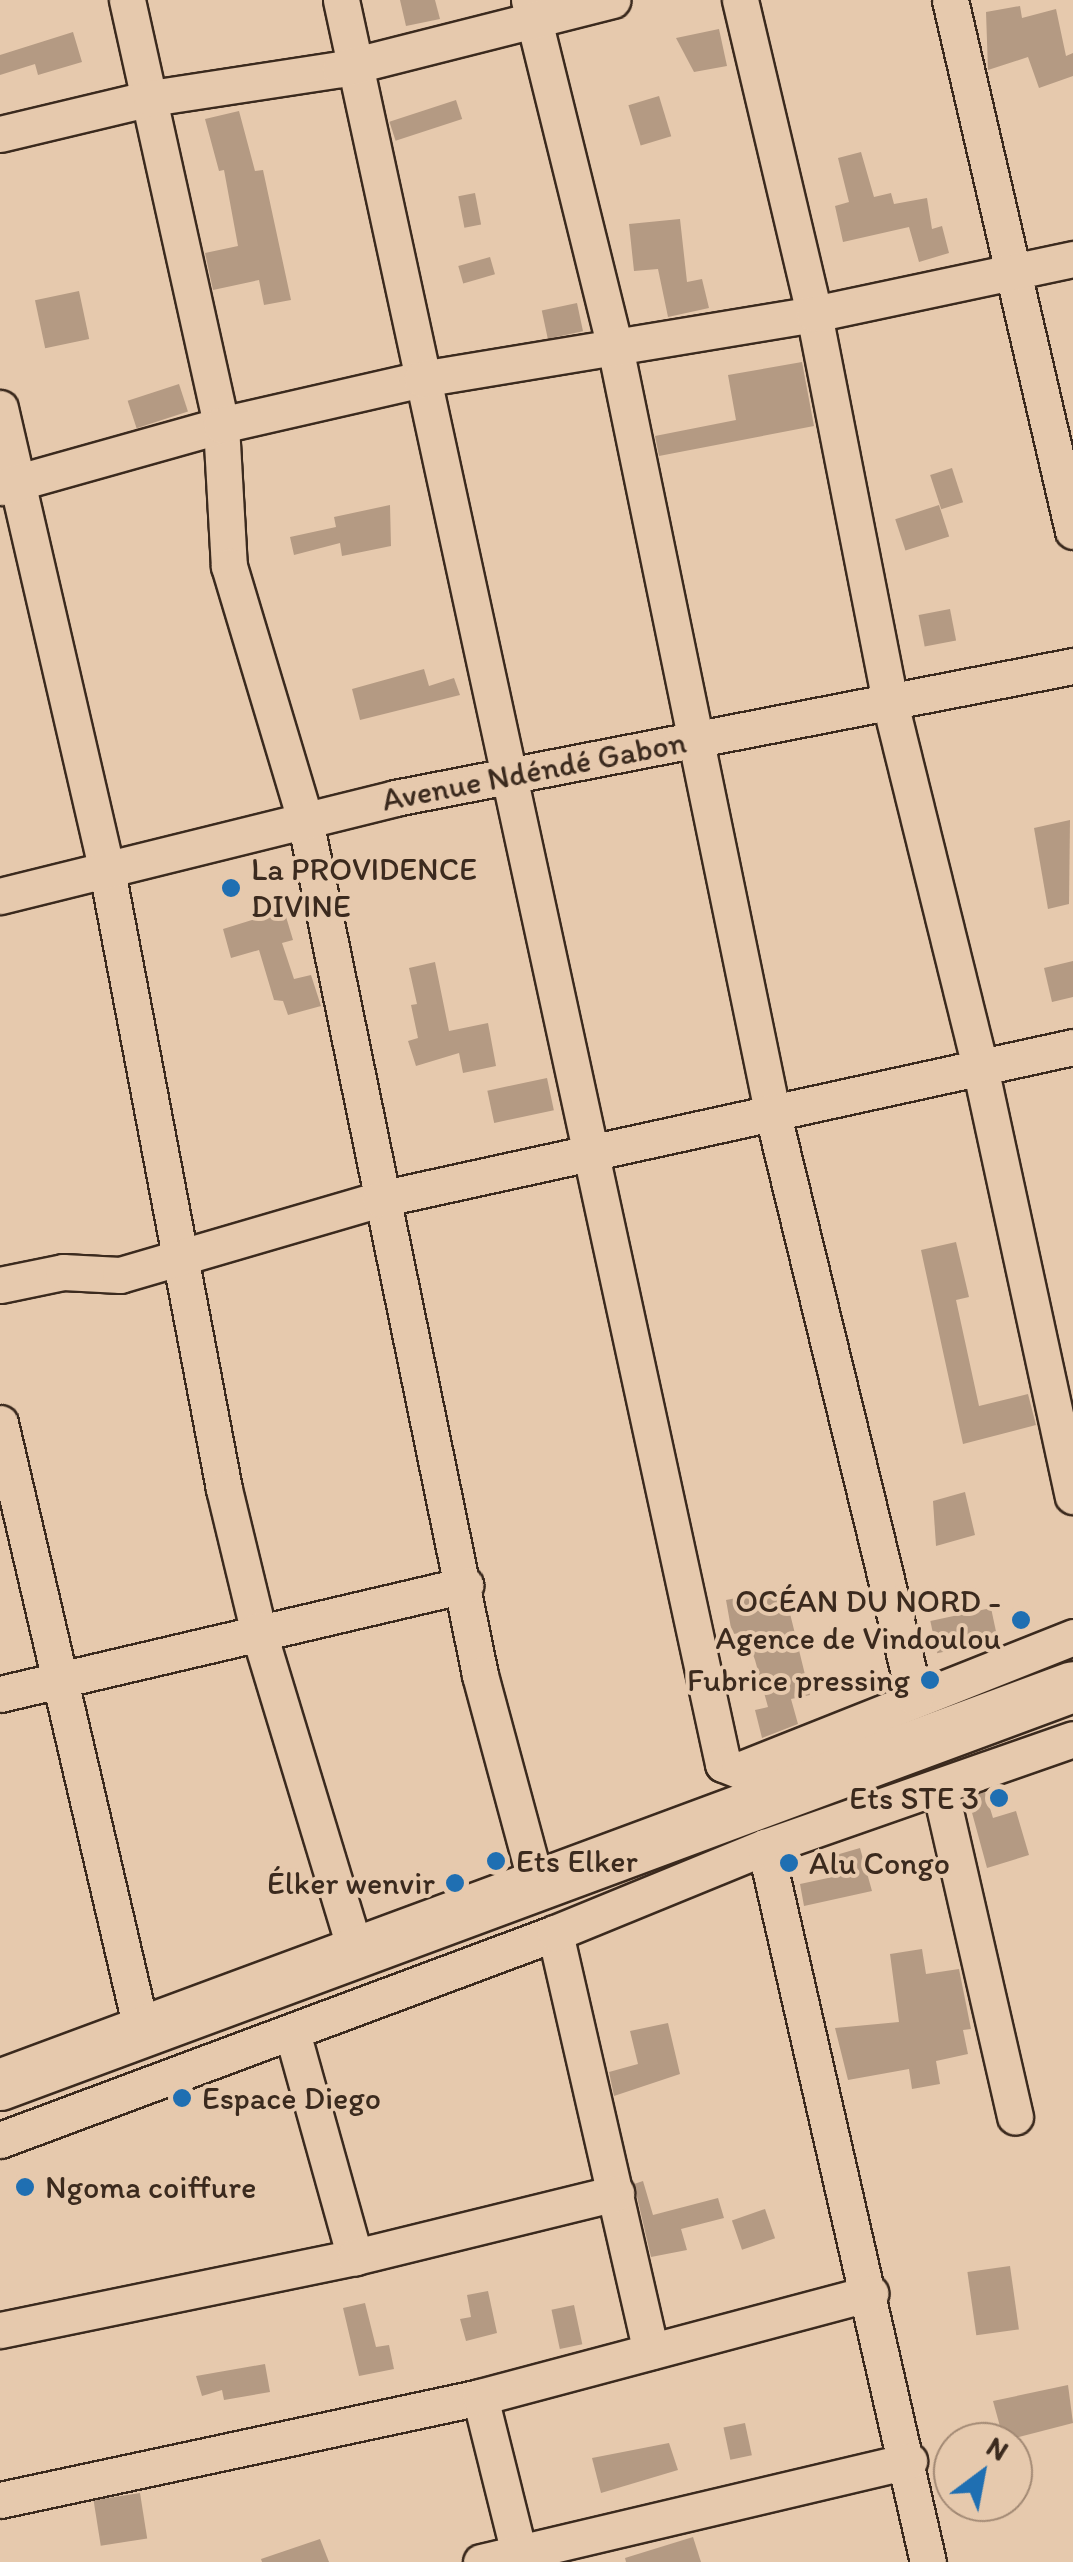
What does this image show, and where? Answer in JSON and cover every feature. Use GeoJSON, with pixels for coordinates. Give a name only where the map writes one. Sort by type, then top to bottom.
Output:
{"type":"FeatureCollection","features":[{"type":"Feature","properties":{"kind":"highway"},"geometry":{"type":"LineString","coordinates":[[0,2085],[143,2037],[1073,1687]]}},
{"type":"Feature","properties":{"kind":"street"},"geometry":{"type":"LineString","coordinates":[[127,0],[220,426],[230,566],[305,820],[380,1199],[465,1586],[480,1675],[536,1886]]}},
{"type":"Feature","properties":{"kind":"street"},"geometry":{"type":"LineString","coordinates":[[341,0],[358,64],[422,379],[723,1764],[739,1770],[1073,1637]]}},
{"type":"Feature","properties":{"kind":"street"},"geometry":{"type":"LineString","coordinates":[[0,134],[150,98],[358,64],[531,9],[612,0]]}},
{"type":"Feature","properties":{"kind":"street"},"geometry":{"type":"LineString","coordinates":[[740,0],[814,314],[890,703],[980,1067],[1073,1496]]}},
{"type":"Feature","properties":{"kind":"street"},"geometry":{"type":"LineString","coordinates":[[950,0],[971,110],[1016,274],[1073,531]]}},
{"type":"Feature","properties":{"kind":"street"},"geometry":{"type":"LineString","coordinates":[[531,9],[615,347],[699,738],[772,1111],[915,1698]]}},
{"type":"Feature","properties":{"kind":"street"},"geometry":{"type":"LineString","coordinates":[[10,485],[220,426],[422,379],[814,314],[1073,259]]}},
{"type":"Feature","properties":{"kind":"street"},"geometry":{"type":"LineString","coordinates":[[0,408],[10,485],[107,871],[180,1258],[258,1630],[357,1955]]}},
{"type":"Feature","properties":{"kind":"street","name":"Avenue Ndéndé Gabon"},"geometry":{"type":"LineString","coordinates":[[0,896],[305,820],[1073,666]]}},
{"type":"Feature","properties":{"kind":"street"},"geometry":{"type":"LineString","coordinates":[[0,1285],[63,1272],[120,1275],[380,1199],[1073,1047]]}},
{"type":"Feature","properties":{"kind":"street"},"geometry":{"type":"LineString","coordinates":[[0,1423],[143,2037]]}},
{"type":"Feature","properties":{"kind":"street"},"geometry":{"type":"LineString","coordinates":[[0,1694],[258,1630],[465,1586]]}},
{"type":"Feature","properties":{"kind":"street"},"geometry":{"type":"LineString","coordinates":[[0,2140],[554,1933],[766,1846],[1073,1739]]}},
{"type":"Feature","properties":{"kind":"street"},"geometry":{"type":"LineString","coordinates":[[940,1788],[1015,2116]]}},
{"type":"Feature","properties":{"kind":"street"},"geometry":{"type":"LineString","coordinates":[[766,1846],[909,2460],[928,2562]]}},
{"type":"Feature","properties":{"kind":"street"},"geometry":{"type":"LineString","coordinates":[[554,1933],[651,2351]]}},
{"type":"Feature","properties":{"kind":"street"},"geometry":{"type":"LineString","coordinates":[[292,2032],[355,2256]]}},
{"type":"Feature","properties":{"kind":"street"},"geometry":{"type":"LineString","coordinates":[[0,2330],[355,2256],[616,2192]]}},
{"type":"Feature","properties":{"kind":"street"},"geometry":{"type":"LineString","coordinates":[[0,2500],[480,2397],[870,2293]]}},
{"type":"Feature","properties":{"kind":"street"},"geometry":{"type":"LineString","coordinates":[[480,2397],[520,2557]]}},
{"type":"Feature","properties":{"kind":"street"},"geometry":{"type":"LineString","coordinates":[[481,2562],[520,2557],[909,2460]]}},
{"type":"Feature","properties":{"kind":"building"},"geometry":{"type":"Polygon","coordinates":[[[400,0],[435,0],[440,19],[406,26],[400,0]]]}},
{"type":"Feature","properties":{"kind":"building"},"geometry":{"type":"Polygon","coordinates":[[[1020,6],[1022,18],[1056,9],[1066,56],[1073,53],[1073,76],[1039,88],[1028,57],[988,70],[986,12],[1020,6]]]}},
{"type":"Feature","properties":{"kind":"building"},"geometry":{"type":"Polygon","coordinates":[[[719,29],[727,66],[694,72],[676,38],[719,29]]]}},
{"type":"Feature","properties":{"kind":"building"},"geometry":{"type":"Polygon","coordinates":[[[73,32],[82,62],[38,75],[35,64],[0,75],[0,55],[73,32]]]}},
{"type":"Feature","properties":{"kind":"building"},"geometry":{"type":"Polygon","coordinates":[[[659,96],[671,136],[641,146],[628,105],[659,96]]]}},
{"type":"Feature","properties":{"kind":"building"},"geometry":{"type":"Polygon","coordinates":[[[456,100],[462,119],[396,141],[389,122],[456,100]]]}},
{"type":"Feature","properties":{"kind":"building"},"geometry":{"type":"Polygon","coordinates":[[[239,111],[255,171],[263,170],[291,300],[264,305],[259,280],[213,290],[205,253],[238,246],[224,170],[219,171],[205,119],[239,111]]]}},
{"type":"Feature","properties":{"kind":"building"},"geometry":{"type":"Polygon","coordinates":[[[861,152],[874,197],[891,193],[894,204],[927,198],[932,229],[942,226],[949,253],[919,262],[909,227],[843,242],[835,206],[849,202],[838,158],[861,152]]]}},
{"type":"Feature","properties":{"kind":"building"},"geometry":{"type":"Polygon","coordinates":[[[475,193],[481,224],[464,228],[458,196],[475,193]]]}},
{"type":"Feature","properties":{"kind":"building"},"geometry":{"type":"Polygon","coordinates":[[[680,219],[687,282],[702,279],[709,308],[668,317],[658,269],[634,271],[629,224],[680,219]]]}},
{"type":"Feature","properties":{"kind":"building"},"geometry":{"type":"Polygon","coordinates":[[[490,257],[495,274],[463,283],[458,266],[490,257]]]}},
{"type":"Feature","properties":{"kind":"building"},"geometry":{"type":"Polygon","coordinates":[[[79,291],[89,339],[45,348],[35,300],[79,291]]]}},
{"type":"Feature","properties":{"kind":"building"},"geometry":{"type":"Polygon","coordinates":[[[577,303],[583,331],[548,339],[542,310],[577,303]]]}},
{"type":"Feature","properties":{"kind":"building"},"geometry":{"type":"Polygon","coordinates":[[[802,362],[814,426],[659,456],[655,436],[736,420],[728,375],[802,362]]]}},
{"type":"Feature","properties":{"kind":"building"},"geometry":{"type":"Polygon","coordinates":[[[179,384],[188,412],[137,428],[128,401],[179,384]]]}},
{"type":"Feature","properties":{"kind":"building"},"geometry":{"type":"Polygon","coordinates":[[[952,468],[963,502],[941,509],[930,475],[952,468]]]}},
{"type":"Feature","properties":{"kind":"building"},"geometry":{"type":"Polygon","coordinates":[[[390,505],[391,546],[342,556],[340,543],[294,555],[290,537],[336,527],[334,517],[390,505]]]}},
{"type":"Feature","properties":{"kind":"building"},"geometry":{"type":"Polygon","coordinates":[[[939,505],[949,536],[905,551],[895,519],[939,505]]]}},
{"type":"Feature","properties":{"kind":"building"},"geometry":{"type":"Polygon","coordinates":[[[950,609],[956,640],[925,647],[919,615],[950,609]]]}},
{"type":"Feature","properties":{"kind":"building"},"geometry":{"type":"Polygon","coordinates":[[[424,669],[429,686],[454,678],[460,695],[360,720],[352,689],[424,669]]]}},
{"type":"Feature","properties":{"kind":"building"},"geometry":{"type":"Polygon","coordinates":[[[1070,820],[1069,904],[1048,909],[1034,828],[1070,820]]]}},
{"type":"Feature","properties":{"kind":"building"},"geometry":{"type":"Polygon","coordinates":[[[284,910],[293,940],[282,943],[294,979],[311,975],[321,1006],[288,1015],[283,1001],[274,1000],[259,950],[231,958],[223,929],[284,910]]]}},
{"type":"Feature","properties":{"kind":"building"},"geometry":{"type":"Polygon","coordinates":[[[1073,961],[1073,997],[1052,1002],[1044,968],[1073,961]]]}},
{"type":"Feature","properties":{"kind":"building"},"geometry":{"type":"Polygon","coordinates":[[[435,962],[449,1031],[488,1023],[496,1066],[463,1073],[459,1053],[416,1066],[408,1041],[418,1038],[411,1005],[417,1004],[409,968],[435,962]]]}},
{"type":"Feature","properties":{"kind":"building"},"geometry":{"type":"Polygon","coordinates":[[[547,1078],[554,1110],[494,1123],[487,1091],[547,1078]]]}},
{"type":"Feature","properties":{"kind":"building"},"geometry":{"type":"Polygon","coordinates":[[[956,1242],[969,1297],[956,1300],[979,1406],[1028,1394],[1036,1425],[963,1444],[921,1250],[956,1242]]]}},
{"type":"Feature","properties":{"kind":"building"},"geometry":{"type":"Polygon","coordinates":[[[965,1492],[975,1535],[936,1546],[933,1501],[965,1492]]]}},
{"type":"Feature","properties":{"kind":"building"},"geometry":{"type":"Polygon","coordinates":[[[784,1589],[810,1695],[791,1699],[798,1724],[762,1738],[755,1710],[768,1707],[745,1633],[732,1634],[726,1600],[784,1589]]]}},
{"type":"Feature","properties":{"kind":"building"},"geometry":{"type":"Polygon","coordinates":[[[991,1608],[998,1640],[937,1653],[930,1621],[991,1608]]]}},
{"type":"Feature","properties":{"kind":"building"},"geometry":{"type":"Polygon","coordinates":[[[985,1792],[993,1818],[1016,1811],[1029,1855],[987,1868],[968,1798],[985,1792]]]}},
{"type":"Feature","properties":{"kind":"building"},"geometry":{"type":"Polygon","coordinates":[[[860,1848],[872,1891],[804,1906],[800,1884],[842,1875],[836,1855],[860,1848]]]}},
{"type":"Feature","properties":{"kind":"building"},"geometry":{"type":"Polygon","coordinates":[[[922,1949],[926,1974],[959,1969],[971,2029],[963,2030],[968,2054],[936,2061],[940,2084],[912,2089],[909,2069],[848,2080],[835,2028],[899,2022],[890,1954],[922,1949]]]}},
{"type":"Feature","properties":{"kind":"building"},"geometry":{"type":"Polygon","coordinates":[[[668,2023],[680,2074],[614,2096],[609,2072],[638,2064],[630,2031],[668,2023]]]}},
{"type":"Feature","properties":{"kind":"building"},"geometry":{"type":"Polygon","coordinates":[[[643,2181],[653,2215],[718,2198],[724,2218],[681,2229],[687,2250],[651,2257],[634,2184],[643,2181]]]}},
{"type":"Feature","properties":{"kind":"building"},"geometry":{"type":"Polygon","coordinates":[[[765,2209],[775,2238],[742,2250],[732,2220],[765,2209]]]}},
{"type":"Feature","properties":{"kind":"building"},"geometry":{"type":"Polygon","coordinates":[[[1010,2266],[1019,2329],[976,2335],[967,2272],[1010,2266]]]}},
{"type":"Feature","properties":{"kind":"building"},"geometry":{"type":"Polygon","coordinates":[[[488,2291],[497,2333],[466,2341],[460,2319],[471,2317],[467,2295],[488,2291]]]}},
{"type":"Feature","properties":{"kind":"building"},"geometry":{"type":"Polygon","coordinates":[[[365,2303],[376,2347],[389,2345],[394,2369],[359,2376],[343,2308],[365,2303]]]}},
{"type":"Feature","properties":{"kind":"building"},"geometry":{"type":"Polygon","coordinates":[[[574,2305],[582,2344],[560,2349],[552,2310],[574,2305]]]}},
{"type":"Feature","properties":{"kind":"building"},"geometry":{"type":"Polygon","coordinates":[[[265,2364],[270,2392],[224,2400],[222,2390],[202,2396],[196,2376],[265,2364]]]}},
{"type":"Feature","properties":{"kind":"building"},"geometry":{"type":"Polygon","coordinates":[[[1068,2385],[1073,2423],[1033,2433],[1033,2422],[999,2422],[993,2401],[1068,2385]]]}},
{"type":"Feature","properties":{"kind":"building"},"geometry":{"type":"Polygon","coordinates":[[[745,2423],[752,2455],[730,2460],[723,2428],[745,2423]]]}},
{"type":"Feature","properties":{"kind":"building"},"geometry":{"type":"Polygon","coordinates":[[[669,2443],[678,2470],[601,2493],[592,2458],[669,2443]]]}},
{"type":"Feature","properties":{"kind":"building"},"geometry":{"type":"Polygon","coordinates":[[[140,2493],[147,2538],[101,2546],[94,2500],[140,2493]]]}},
{"type":"Feature","properties":{"kind":"building"},"geometry":{"type":"Polygon","coordinates":[[[693,2537],[701,2562],[626,2562],[625,2558],[693,2537]]]}},
{"type":"Feature","properties":{"kind":"building"},"geometry":{"type":"Polygon","coordinates":[[[320,2539],[329,2562],[262,2562],[261,2559],[320,2539]]]}},
{"type":"Feature","properties":{"kind":"place","name":"La PROVIDENCE DIVINE"},"geometry":{"type":"Point","coordinates":[231,888]}},
{"type":"Feature","properties":{"kind":"place","name":"OCÉAN DU NORD - Agence de Vindoulou"},"geometry":{"type":"Point","coordinates":[1021,1620]}},
{"type":"Feature","properties":{"kind":"place","name":"Fubrice pressing"},"geometry":{"type":"Point","coordinates":[930,1680]}},
{"type":"Feature","properties":{"kind":"place","name":"Ets STE 3"},"geometry":{"type":"Point","coordinates":[999,1798]}},
{"type":"Feature","properties":{"kind":"place","name":"Ets Elker"},"geometry":{"type":"Point","coordinates":[496,1861]}},
{"type":"Feature","properties":{"kind":"place","name":"Alu Congo"},"geometry":{"type":"Point","coordinates":[789,1863]}},
{"type":"Feature","properties":{"kind":"place","name":"Élker wenvir"},"geometry":{"type":"Point","coordinates":[455,1883]}},
{"type":"Feature","properties":{"kind":"place","name":"Espace Diego"},"geometry":{"type":"Point","coordinates":[182,2098]}},
{"type":"Feature","properties":{"kind":"place","name":"Ngoma coiffure"},"geometry":{"type":"Point","coordinates":[25,2187]}}]}
